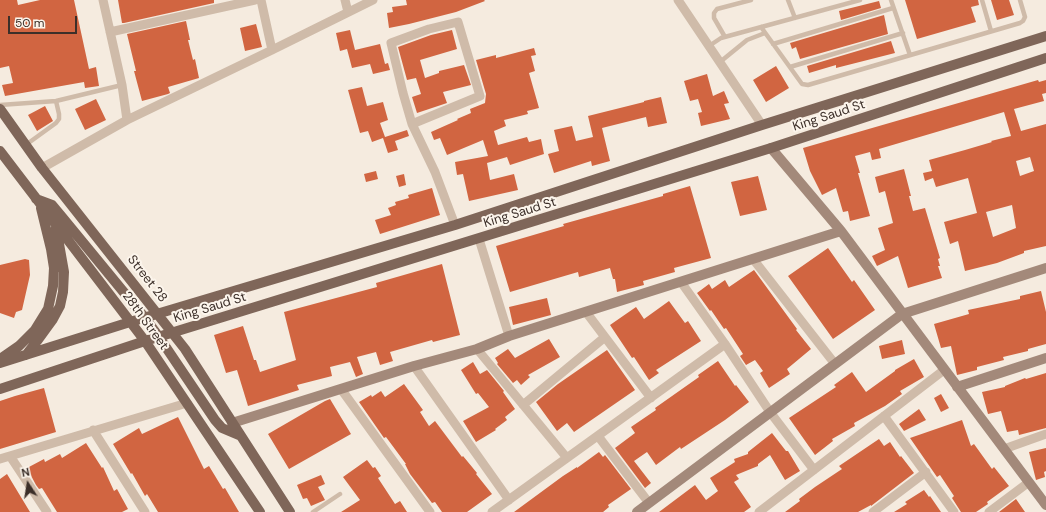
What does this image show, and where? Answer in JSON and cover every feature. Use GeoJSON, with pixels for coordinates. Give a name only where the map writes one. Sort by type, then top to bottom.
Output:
{"type":"FeatureCollection","features":[{"type":"Feature","properties":{"kind":"main road","name":"King Saud St"},"geometry":{"type":"LineString","coordinates":[[0,363],[130,322],[455,225],[762,125],[1046,36]]}},
{"type":"Feature","properties":{"kind":"main road","name":"King Saud St"},"geometry":{"type":"LineString","coordinates":[[0,388],[145,341],[771,148],[1046,58]]}},
{"type":"Feature","properties":{"kind":"main road","name":"Street 28"},"geometry":{"type":"LineString","coordinates":[[0,109],[27,144],[42,168],[172,333],[290,512]]}},
{"type":"Feature","properties":{"kind":"main road","name":"28th Street"},"geometry":{"type":"LineString","coordinates":[[1,154],[145,341],[260,512]]}},
{"type":"Feature","properties":{"kind":"main road"},"geometry":{"type":"LineString","coordinates":[[0,359],[19,346],[35,330],[48,309],[53,286],[54,268],[52,249],[38,202],[52,205],[145,318],[215,420],[222,428],[241,436]]}},
{"type":"Feature","properties":{"kind":"main road"},"geometry":{"type":"LineString","coordinates":[[26,355],[53,319],[60,306],[64,292],[64,272],[56,225]]}},
{"type":"Feature","properties":{"kind":"street"},"geometry":{"type":"LineString","coordinates":[[103,0],[122,86],[127,120]]}},
{"type":"Feature","properties":{"kind":"street"},"geometry":{"type":"LineString","coordinates":[[110,32],[255,0]]}},
{"type":"Feature","properties":{"kind":"street"},"geometry":{"type":"LineString","coordinates":[[261,0],[272,50]]}},
{"type":"Feature","properties":{"kind":"street"},"geometry":{"type":"LineString","coordinates":[[345,0],[348,12]]}},
{"type":"Feature","properties":{"kind":"street"},"geometry":{"type":"LineString","coordinates":[[42,168],[127,120],[373,0]]}},
{"type":"Feature","properties":{"kind":"street"},"geometry":{"type":"LineString","coordinates":[[680,1],[762,125]]}},
{"type":"Feature","properties":{"kind":"street"},"geometry":{"type":"LineString","coordinates":[[412,124],[480,96],[458,22],[429,29],[391,43],[412,124],[435,172],[455,225]]}},
{"type":"Feature","properties":{"kind":"street"},"geometry":{"type":"LineString","coordinates":[[771,148],[841,231],[1046,505]]}},
{"type":"Feature","properties":{"kind":"street"},"geometry":{"type":"LineString","coordinates":[[232,423],[414,366],[477,349],[509,336],[841,231]]}},
{"type":"Feature","properties":{"kind":"street"},"geometry":{"type":"LineString","coordinates":[[479,239],[509,336]]}},
{"type":"Feature","properties":{"kind":"street"},"geometry":{"type":"LineString","coordinates":[[753,259],[835,364]]}},
{"type":"Feature","properties":{"kind":"street"},"geometry":{"type":"LineString","coordinates":[[637,512],[902,314],[1046,268]]}},
{"type":"Feature","properties":{"kind":"street"},"geometry":{"type":"LineString","coordinates":[[681,282],[725,344],[770,412],[814,470]]}},
{"type":"Feature","properties":{"kind":"street"},"geometry":{"type":"LineString","coordinates":[[586,312],[651,398]]}},
{"type":"Feature","properties":{"kind":"street"},"geometry":{"type":"LineString","coordinates":[[523,404],[605,337]]}},
{"type":"Feature","properties":{"kind":"street"},"geometry":{"type":"LineString","coordinates":[[492,512],[725,344]]}},
{"type":"Feature","properties":{"kind":"street"},"geometry":{"type":"LineString","coordinates":[[477,349],[567,458]]}},
{"type":"Feature","properties":{"kind":"street"},"geometry":{"type":"LineString","coordinates":[[957,387],[1046,358]]}},
{"type":"Feature","properties":{"kind":"street"},"geometry":{"type":"LineString","coordinates":[[414,366],[508,500]]}},
{"type":"Feature","properties":{"kind":"street"},"geometry":{"type":"LineString","coordinates":[[759,512],[944,370]]}},
{"type":"Feature","properties":{"kind":"street"},"geometry":{"type":"LineString","coordinates":[[341,389],[430,512]]}},
{"type":"Feature","properties":{"kind":"street"},"geometry":{"type":"LineString","coordinates":[[0,459],[187,403]]}},
{"type":"Feature","properties":{"kind":"street"},"geometry":{"type":"LineString","coordinates":[[884,416],[954,512]]}},
{"type":"Feature","properties":{"kind":"street"},"geometry":{"type":"LineString","coordinates":[[93,430],[142,511]]}},
{"type":"Feature","properties":{"kind":"street"},"geometry":{"type":"LineString","coordinates":[[1004,448],[1046,434]]}},
{"type":"Feature","properties":{"kind":"street"},"geometry":{"type":"LineString","coordinates":[[598,436],[650,503]]}},
{"type":"Feature","properties":{"kind":"street"},"geometry":{"type":"LineString","coordinates":[[10,456],[47,512]]}},
{"type":"Feature","properties":{"kind":"street"},"geometry":{"type":"LineString","coordinates":[[872,512],[926,472]]}},
{"type":"Feature","properties":{"kind":"street"},"geometry":{"type":"LineString","coordinates":[[989,512],[1029,482]]}},
{"type":"Feature","properties":{"kind":"lane"},"geometry":{"type":"LineString","coordinates":[[725,37],[714,18],[714,13],[717,9],[751,0]]}},
{"type":"Feature","properties":{"kind":"lane"},"geometry":{"type":"LineString","coordinates":[[788,0],[795,18]]}},
{"type":"Feature","properties":{"kind":"lane"},"geometry":{"type":"LineString","coordinates":[[709,46],[721,38],[860,0]]}},
{"type":"Feature","properties":{"kind":"lane"},"geometry":{"type":"LineString","coordinates":[[891,0],[910,55]]}},
{"type":"Feature","properties":{"kind":"lane"},"geometry":{"type":"LineString","coordinates":[[982,0],[992,31]]}},
{"type":"Feature","properties":{"kind":"lane"},"geometry":{"type":"LineString","coordinates":[[761,27],[802,84],[808,85],[1023,21],[1024,17],[1020,0]]}},
{"type":"Feature","properties":{"kind":"lane"},"geometry":{"type":"LineString","coordinates":[[773,44],[894,8]]}},
{"type":"Feature","properties":{"kind":"lane"},"geometry":{"type":"LineString","coordinates":[[720,62],[747,40],[765,33]]}},
{"type":"Feature","properties":{"kind":"lane"},"geometry":{"type":"LineString","coordinates":[[790,67],[903,33]]}},
{"type":"Feature","properties":{"kind":"lane"},"geometry":{"type":"LineString","coordinates":[[0,105],[56,101],[122,86]]}},
{"type":"Feature","properties":{"kind":"lane"},"geometry":{"type":"LineString","coordinates":[[27,144],[56,123],[59,119],[56,101]]}},
{"type":"Feature","properties":{"kind":"lane"},"geometry":{"type":"LineString","coordinates":[[313,512],[340,494]]}},
{"type":"Feature","properties":{"kind":"building"},"geometry":{"type":"Polygon","coordinates":[[[0,0],[17,0],[18,5],[40,0],[74,0],[89,69],[96,67],[99,86],[85,88],[84,82],[5,96],[2,85],[13,83],[9,66],[0,68],[0,0]]]}},
{"type":"Feature","properties":{"kind":"building"},"geometry":{"type":"Polygon","coordinates":[[[118,0],[214,0],[214,3],[122,23],[118,0]]]}},
{"type":"Feature","properties":{"kind":"building"},"geometry":{"type":"Polygon","coordinates":[[[406,0],[485,1],[456,12],[389,28],[387,13],[393,12],[392,7],[407,5],[406,0]]]}},
{"type":"Feature","properties":{"kind":"building"},"geometry":{"type":"Polygon","coordinates":[[[905,0],[978,0],[979,5],[971,7],[976,22],[917,39],[905,0]]]}},
{"type":"Feature","properties":{"kind":"building"},"geometry":{"type":"Polygon","coordinates":[[[991,0],[1009,0],[1014,15],[997,20],[991,0]]]}},
{"type":"Feature","properties":{"kind":"building"},"geometry":{"type":"Polygon","coordinates":[[[879,1],[881,8],[841,20],[839,11],[879,1]]]}},
{"type":"Feature","properties":{"kind":"building"},"geometry":{"type":"Polygon","coordinates":[[[884,15],[888,34],[800,59],[796,47],[792,49],[790,43],[884,15]]]}},
{"type":"Feature","properties":{"kind":"building"},"geometry":{"type":"Polygon","coordinates":[[[186,21],[190,40],[188,40],[193,60],[195,59],[199,78],[168,87],[170,93],[142,101],[134,71],[136,71],[127,34],[186,21]]]}},
{"type":"Feature","properties":{"kind":"building"},"geometry":{"type":"Polygon","coordinates":[[[256,24],[262,47],[245,51],[240,28],[256,24]]]}},
{"type":"Feature","properties":{"kind":"building"},"geometry":{"type":"Polygon","coordinates":[[[350,30],[355,50],[380,44],[385,64],[388,63],[390,70],[373,74],[370,64],[352,68],[347,49],[340,51],[336,33],[350,30]]]}},
{"type":"Feature","properties":{"kind":"building"},"geometry":{"type":"Polygon","coordinates":[[[452,30],[457,49],[420,60],[425,78],[439,73],[439,71],[464,65],[471,85],[443,92],[447,103],[417,113],[412,97],[421,94],[416,78],[407,80],[398,47],[431,35],[452,30]]]}},
{"type":"Feature","properties":{"kind":"building"},"geometry":{"type":"Polygon","coordinates":[[[891,41],[895,53],[836,68],[836,65],[809,73],[807,66],[891,41]]]}},
{"type":"Feature","properties":{"kind":"building"},"geometry":{"type":"Polygon","coordinates":[[[534,48],[536,55],[531,56],[535,71],[529,73],[539,108],[527,111],[528,114],[504,120],[506,126],[494,131],[498,145],[527,137],[529,142],[541,139],[544,154],[510,165],[507,157],[487,163],[490,180],[514,174],[518,190],[469,201],[463,174],[457,175],[455,162],[488,156],[483,140],[447,155],[440,138],[434,140],[431,132],[458,120],[457,119],[471,113],[470,109],[485,103],[486,94],[476,60],[496,55],[496,58],[534,48]]]}},
{"type":"Feature","properties":{"kind":"building"},"geometry":{"type":"Polygon","coordinates":[[[776,66],[789,88],[766,102],[753,80],[776,66]]]}},
{"type":"Feature","properties":{"kind":"building"},"geometry":{"type":"Polygon","coordinates":[[[707,74],[713,96],[724,91],[729,103],[724,104],[730,119],[701,126],[698,113],[702,112],[698,99],[690,101],[684,81],[707,74]]]}},
{"type":"Feature","properties":{"kind":"building"},"geometry":{"type":"Polygon","coordinates":[[[1038,80],[1039,82],[1046,80],[1046,93],[1042,94],[1044,101],[1014,109],[1021,131],[1046,124],[1046,246],[1024,251],[1024,253],[997,263],[965,271],[958,241],[950,244],[944,222],[977,213],[968,178],[936,187],[933,178],[925,181],[923,173],[932,171],[929,160],[1011,136],[1004,112],[879,149],[881,158],[872,160],[870,152],[855,156],[860,173],[858,173],[870,216],[850,221],[848,211],[843,212],[836,188],[822,195],[810,171],[803,148],[1038,80]],[[1030,157],[1016,161],[1020,176],[1034,171],[1030,157]],[[1012,205],[986,212],[993,237],[1016,228],[1012,205]]]}},
{"type":"Feature","properties":{"kind":"building"},"geometry":{"type":"Polygon","coordinates":[[[362,87],[367,106],[383,102],[388,120],[380,123],[385,137],[407,130],[409,136],[395,141],[398,150],[388,153],[383,138],[372,142],[368,131],[360,133],[348,90],[362,87]]]}},
{"type":"Feature","properties":{"kind":"building"},"geometry":{"type":"Polygon","coordinates":[[[661,97],[667,123],[648,127],[646,117],[602,128],[610,161],[592,166],[591,161],[554,173],[548,154],[559,151],[554,130],[572,126],[576,141],[593,137],[588,116],[661,97]]]}},
{"type":"Feature","properties":{"kind":"building"},"geometry":{"type":"Polygon","coordinates":[[[96,99],[106,120],[85,130],[75,109],[96,99]]]}},
{"type":"Feature","properties":{"kind":"building"},"geometry":{"type":"Polygon","coordinates":[[[45,106],[53,121],[37,131],[28,115],[45,106]]]}},
{"type":"Feature","properties":{"kind":"building"},"geometry":{"type":"Polygon","coordinates":[[[904,169],[913,211],[925,208],[940,258],[938,259],[940,266],[938,266],[942,278],[908,288],[898,256],[877,266],[872,256],[885,250],[878,228],[893,223],[885,191],[879,193],[875,177],[904,169]]]}},
{"type":"Feature","properties":{"kind":"building"},"geometry":{"type":"Polygon","coordinates":[[[376,171],[378,179],[366,182],[364,174],[376,171]]]}},
{"type":"Feature","properties":{"kind":"building"},"geometry":{"type":"Polygon","coordinates":[[[404,174],[406,185],[399,187],[396,176],[404,174]]]}},
{"type":"Feature","properties":{"kind":"building"},"geometry":{"type":"Polygon","coordinates":[[[758,176],[767,210],[740,216],[731,182],[758,176]]]}},
{"type":"Feature","properties":{"kind":"building"},"geometry":{"type":"Polygon","coordinates":[[[690,186],[711,258],[674,268],[675,272],[643,281],[644,285],[617,292],[615,279],[613,279],[610,268],[579,277],[578,272],[510,292],[496,246],[564,226],[563,224],[663,196],[663,194],[690,186]]]}},
{"type":"Feature","properties":{"kind":"building"},"geometry":{"type":"Polygon","coordinates":[[[432,188],[440,215],[380,234],[375,220],[391,215],[388,208],[396,205],[395,202],[409,198],[408,195],[432,188]]]}},
{"type":"Feature","properties":{"kind":"building"},"geometry":{"type":"Polygon","coordinates":[[[828,248],[852,282],[854,280],[875,310],[833,339],[788,276],[828,248]]]}},
{"type":"Feature","properties":{"kind":"building"},"geometry":{"type":"Polygon","coordinates":[[[25,259],[29,260],[30,275],[22,310],[16,312],[14,318],[0,313],[0,265],[25,259]]]}},
{"type":"Feature","properties":{"kind":"building"},"geometry":{"type":"Polygon","coordinates":[[[442,264],[460,335],[433,342],[432,340],[390,352],[393,361],[380,365],[376,352],[357,357],[363,374],[356,377],[350,362],[330,367],[332,376],[297,385],[299,390],[248,406],[237,370],[226,373],[214,335],[243,326],[254,360],[256,360],[260,372],[296,360],[284,312],[377,287],[376,283],[442,264]]]}},
{"type":"Feature","properties":{"kind":"building"},"geometry":{"type":"Polygon","coordinates":[[[754,270],[811,349],[787,369],[790,374],[769,388],[760,373],[763,371],[755,360],[746,365],[740,356],[743,354],[726,328],[724,329],[697,293],[709,284],[712,289],[725,280],[729,287],[754,270]]]}},
{"type":"Feature","properties":{"kind":"building"},"geometry":{"type":"Polygon","coordinates":[[[1041,291],[1046,312],[1046,344],[1028,349],[1028,351],[1003,357],[1004,360],[977,367],[977,370],[957,375],[951,346],[941,348],[934,324],[969,314],[968,310],[1020,299],[1020,296],[1041,291]]]}},
{"type":"Feature","properties":{"kind":"building"},"geometry":{"type":"Polygon","coordinates":[[[547,298],[551,315],[513,325],[509,307],[547,298]]]}},
{"type":"Feature","properties":{"kind":"building"},"geometry":{"type":"Polygon","coordinates":[[[669,301],[685,323],[688,321],[701,341],[656,370],[659,373],[649,380],[610,325],[636,307],[644,319],[669,301]]]}},
{"type":"Feature","properties":{"kind":"building"},"geometry":{"type":"Polygon","coordinates":[[[549,339],[560,357],[528,375],[530,377],[521,385],[517,380],[513,383],[497,364],[498,363],[495,358],[508,349],[515,358],[549,339]]]}},
{"type":"Feature","properties":{"kind":"building"},"geometry":{"type":"Polygon","coordinates":[[[902,340],[905,354],[882,359],[879,346],[902,340]]]}},
{"type":"Feature","properties":{"kind":"building"},"geometry":{"type":"Polygon","coordinates":[[[607,350],[635,390],[574,432],[567,423],[557,431],[536,402],[558,384],[607,350]]]}},
{"type":"Feature","properties":{"kind":"building"},"geometry":{"type":"Polygon","coordinates":[[[914,359],[924,377],[900,391],[902,394],[885,406],[854,423],[855,426],[832,439],[833,441],[815,455],[789,418],[836,387],[834,385],[852,372],[866,392],[895,370],[914,359]]]}},
{"type":"Feature","properties":{"kind":"building"},"geometry":{"type":"Polygon","coordinates":[[[718,361],[735,386],[736,385],[749,402],[681,449],[680,447],[656,465],[647,452],[634,461],[651,483],[645,488],[615,448],[635,433],[631,427],[656,410],[655,408],[699,377],[698,375],[718,361]]]}},
{"type":"Feature","properties":{"kind":"building"},"geometry":{"type":"Polygon","coordinates":[[[473,362],[480,374],[487,370],[504,391],[503,392],[515,409],[505,417],[507,420],[495,429],[496,430],[476,442],[463,421],[489,407],[478,393],[476,394],[461,370],[473,362]]]}},
{"type":"Feature","properties":{"kind":"building"},"geometry":{"type":"Polygon","coordinates":[[[1046,373],[1046,428],[1019,435],[1018,430],[1007,432],[1001,411],[988,414],[982,392],[1005,387],[1025,378],[1026,379],[1046,373]]]}},
{"type":"Feature","properties":{"kind":"building"},"geometry":{"type":"Polygon","coordinates":[[[404,384],[423,410],[420,412],[429,426],[435,421],[492,494],[467,512],[442,512],[435,502],[432,503],[410,474],[406,464],[386,437],[384,438],[359,402],[371,395],[372,397],[381,391],[385,397],[404,384]]]}},
{"type":"Feature","properties":{"kind":"building"},"geometry":{"type":"Polygon","coordinates":[[[44,388],[56,432],[0,449],[0,401],[44,388]]]}},
{"type":"Feature","properties":{"kind":"building"},"geometry":{"type":"Polygon","coordinates":[[[941,394],[949,408],[941,412],[934,398],[941,394]]]}},
{"type":"Feature","properties":{"kind":"building"},"geometry":{"type":"Polygon","coordinates":[[[330,399],[351,434],[289,469],[268,434],[330,399]]]}},
{"type":"Feature","properties":{"kind":"building"},"geometry":{"type":"Polygon","coordinates":[[[919,409],[926,420],[904,431],[899,424],[919,409]]]}},
{"type":"Feature","properties":{"kind":"building"},"geometry":{"type":"Polygon","coordinates":[[[178,417],[204,469],[209,466],[223,489],[225,488],[239,512],[158,512],[147,494],[145,496],[113,444],[139,428],[142,434],[178,417]]]}},
{"type":"Feature","properties":{"kind":"building"},"geometry":{"type":"Polygon","coordinates":[[[962,420],[971,446],[974,444],[992,469],[994,467],[1009,486],[976,512],[961,512],[952,498],[954,496],[940,475],[937,477],[910,438],[962,420]]]}},
{"type":"Feature","properties":{"kind":"building"},"geometry":{"type":"Polygon","coordinates":[[[772,433],[786,451],[788,451],[800,471],[785,480],[770,455],[758,464],[758,466],[736,475],[739,479],[734,482],[751,507],[744,512],[659,512],[695,485],[706,500],[718,491],[710,478],[735,462],[734,459],[748,454],[748,452],[772,433]]]}},
{"type":"Feature","properties":{"kind":"building"},"geometry":{"type":"Polygon","coordinates":[[[879,439],[884,446],[890,442],[900,457],[901,456],[914,473],[871,506],[858,512],[785,512],[800,501],[799,499],[842,469],[839,466],[879,439]]]}},
{"type":"Feature","properties":{"kind":"building"},"geometry":{"type":"Polygon","coordinates":[[[86,443],[102,468],[103,467],[114,491],[117,489],[128,509],[122,512],[57,512],[42,488],[39,489],[36,485],[27,468],[44,459],[45,462],[60,454],[62,458],[86,443]]]}},
{"type":"Feature","properties":{"kind":"building"},"geometry":{"type":"Polygon","coordinates":[[[1046,448],[1045,477],[1036,480],[1029,452],[1046,448]]]}},
{"type":"Feature","properties":{"kind":"building"},"geometry":{"type":"Polygon","coordinates":[[[599,452],[603,457],[605,455],[631,489],[608,505],[609,507],[603,512],[514,512],[563,476],[599,452]]]}},
{"type":"Feature","properties":{"kind":"building"},"geometry":{"type":"Polygon","coordinates":[[[367,460],[373,468],[375,467],[381,476],[378,478],[395,504],[400,501],[407,512],[341,512],[360,500],[343,477],[367,460]]]}},
{"type":"Feature","properties":{"kind":"building"},"geometry":{"type":"Polygon","coordinates":[[[7,474],[30,512],[0,512],[0,479],[7,474]]]}},
{"type":"Feature","properties":{"kind":"building"},"geometry":{"type":"Polygon","coordinates":[[[321,475],[325,484],[318,487],[325,500],[311,506],[307,498],[303,499],[297,485],[321,475]]]}},
{"type":"Feature","properties":{"kind":"building"},"geometry":{"type":"Polygon","coordinates":[[[924,490],[941,512],[894,512],[907,504],[905,502],[924,490]]]}},
{"type":"Feature","properties":{"kind":"building"},"geometry":{"type":"Polygon","coordinates":[[[1016,499],[1025,512],[999,512],[1016,499]]]}}]}
